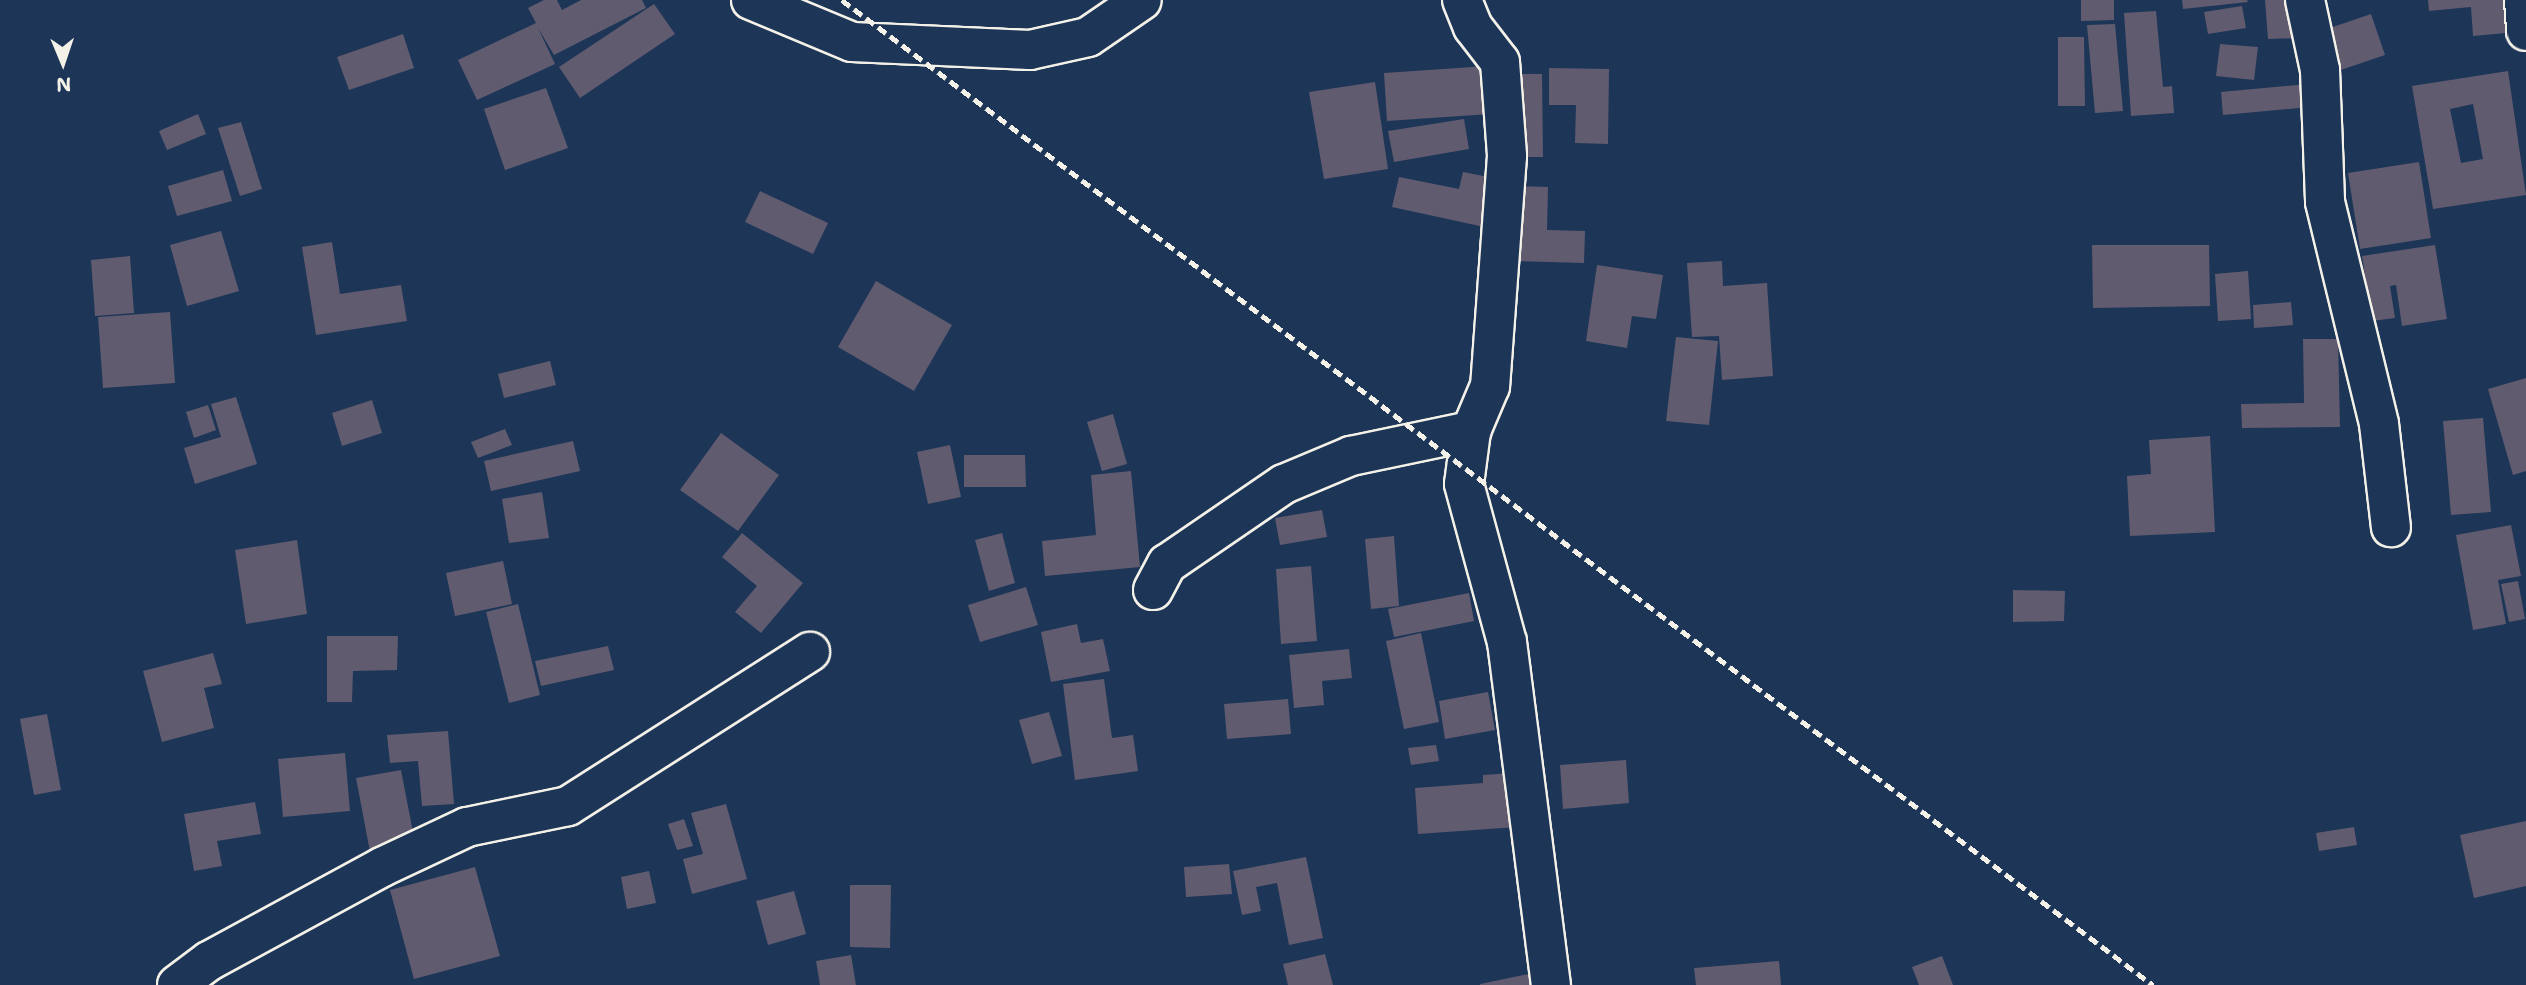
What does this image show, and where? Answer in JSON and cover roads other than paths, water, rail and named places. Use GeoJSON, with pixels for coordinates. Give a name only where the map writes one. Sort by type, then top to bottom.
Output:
{"type":"FeatureCollection","features":[{"type":"Feature","properties":{"kind":"street"},"geometry":{"type":"LineString","coordinates":[[751,0],[852,42],[1030,50],[1088,37],[1142,0]]}},
{"type":"Feature","properties":{"kind":"street"},"geometry":{"type":"LineString","coordinates":[[1462,0],[1473,27],[1500,62],[1507,156],[1499,312],[1489,386],[1471,431],[1464,484],[1507,642],[1551,985]]}},
{"type":"Feature","properties":{"kind":"street"},"geometry":{"type":"LineString","coordinates":[[2305,0],[2320,70],[2325,202],[2379,424],[2391,527]]}},
{"type":"Feature","properties":{"kind":"street"},"geometry":{"type":"LineString","coordinates":[[2524,0],[2526,31]]}},
{"type":"Feature","properties":{"kind":"street"},"geometry":{"type":"LineString","coordinates":[[1153,590],[1167,564],[1284,484],[1351,456],[1471,431]]}},
{"type":"Feature","properties":{"kind":"street"},"geometry":{"type":"LineString","coordinates":[[177,985],[209,961],[382,867],[455,833],[568,806],[810,652]]}},
{"type":"Feature","properties":{"kind":"railway"},"geometry":{"type":"LineString","coordinates":[[842,0],[2153,985]]}}]}
